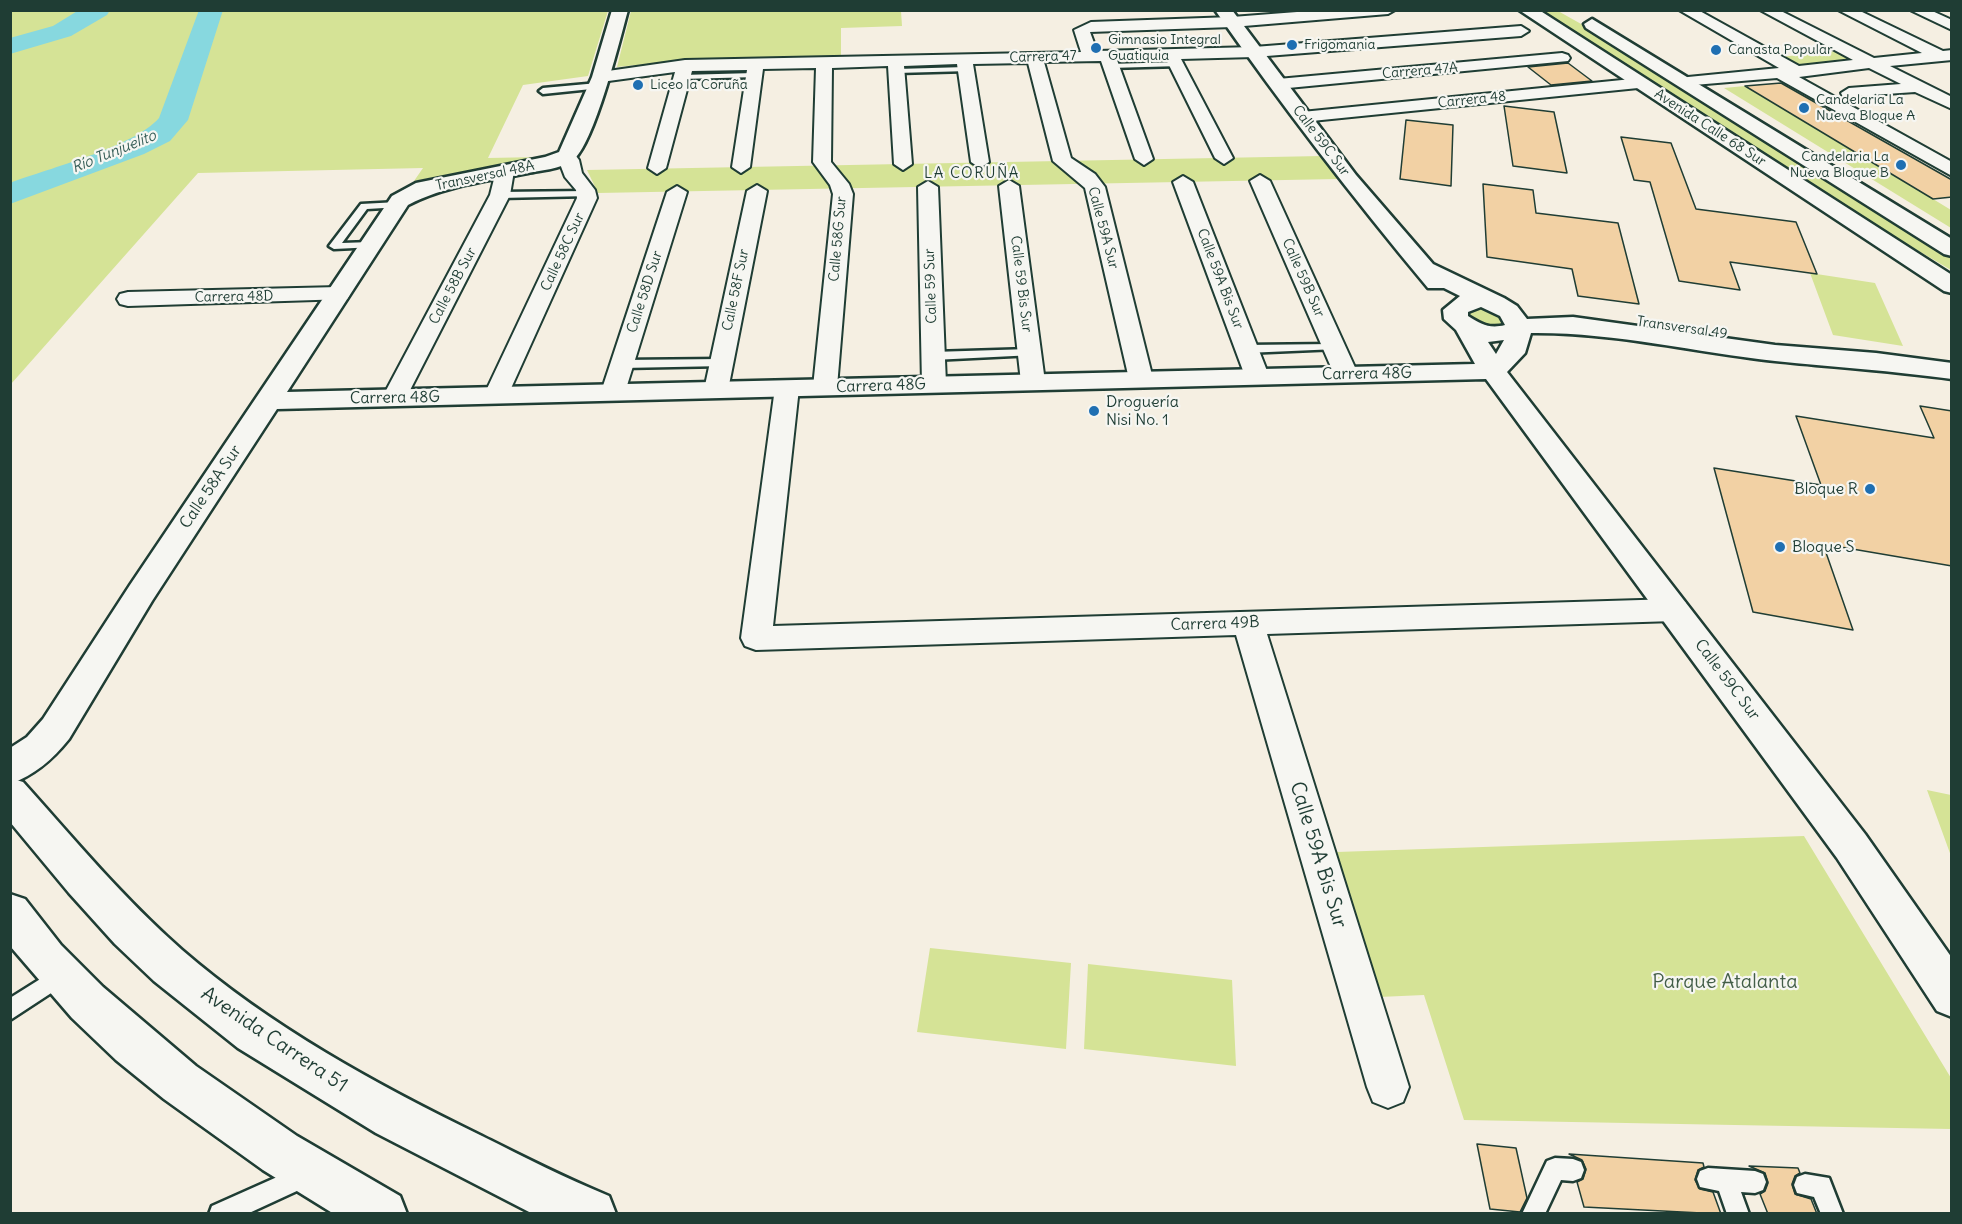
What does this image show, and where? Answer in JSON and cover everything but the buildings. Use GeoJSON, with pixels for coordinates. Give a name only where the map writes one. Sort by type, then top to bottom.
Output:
{"type":"FeatureCollection","features":[{"type":"Feature","properties":{"kind":"street"},"geometry":{"type":"LineString","coordinates":[[566,156],[574,146],[600,82],[620,10]]}},
{"type":"Feature","properties":{"kind":"street"},"geometry":{"type":"LineString","coordinates":[[1144,159],[1102,59],[1082,30],[1091,27],[1228,16],[1388,10]]}},
{"type":"Feature","properties":{"kind":"street"},"geometry":{"type":"LineString","coordinates":[[1686,10],[1952,170]]}},
{"type":"Feature","properties":{"kind":"street"},"geometry":{"type":"LineString","coordinates":[[1767,10],[1952,104]]}},
{"type":"Feature","properties":{"kind":"street"},"geometry":{"type":"LineString","coordinates":[[1845,10],[1948,58]]}},
{"type":"Feature","properties":{"kind":"street"},"geometry":{"type":"LineString","coordinates":[[1917,10],[1952,26]]}},
{"type":"Feature","properties":{"kind":"street","name":"Avenida Calle 68 Sur"},"geometry":{"type":"LineString","coordinates":[[1531,12],[1571,15],[1688,82],[1952,249]]}},
{"type":"Feature","properties":{"kind":"street","name":"Avenida Calle 68 Sur"},"geometry":{"type":"LineString","coordinates":[[1531,12],[1952,286]]}},
{"type":"Feature","properties":{"kind":"street","name":"Calle 59C Sur"},"geometry":{"type":"LineString","coordinates":[[1228,16],[1302,117],[1463,318],[1493,371],[1851,846],[1952,996]]}},
{"type":"Feature","properties":{"kind":"street","name":"Carrera 47"},"geometry":{"type":"LineString","coordinates":[[600,82],[651,68],[683,71],[755,70],[824,62],[897,65],[965,64],[1035,57],[1174,59],[1521,31]]}},
{"type":"Feature","properties":{"kind":"street"},"geometry":{"type":"LineString","coordinates":[[1484,34],[1555,92]]}},
{"type":"Feature","properties":{"kind":"street","name":"Calle 59A Sur"},"geometry":{"type":"LineString","coordinates":[[1035,57],[1062,161],[1088,178],[1095,187],[1141,379]]}},
{"type":"Feature","properties":{"kind":"street","name":"Carrera 47A"},"geometry":{"type":"LineString","coordinates":[[1278,84],[1562,58]]}},
{"type":"Feature","properties":{"kind":"street"},"geometry":{"type":"LineString","coordinates":[[1688,82],[1948,58]]}},
{"type":"Feature","properties":{"kind":"street"},"geometry":{"type":"LineString","coordinates":[[1174,59],[1224,158]]}},
{"type":"Feature","properties":{"kind":"street","name":"Calle 58G Sur"},"geometry":{"type":"LineString","coordinates":[[824,62],[822,162],[825,170],[840,184],[843,194],[825,387]]}},
{"type":"Feature","properties":{"kind":"street"},"geometry":{"type":"LineString","coordinates":[[965,64],[980,162]]}},
{"type":"Feature","properties":{"kind":"street"},"geometry":{"type":"LineString","coordinates":[[897,65],[903,164]]}},
{"type":"Feature","properties":{"kind":"street"},"geometry":{"type":"LineString","coordinates":[[741,167],[755,70]]}},
{"type":"Feature","properties":{"kind":"street"},"geometry":{"type":"LineString","coordinates":[[657,168],[683,71]]}},
{"type":"Feature","properties":{"kind":"street","name":"Carrera 48"},"geometry":{"type":"LineString","coordinates":[[1302,117],[1642,83]]}},
{"type":"Feature","properties":{"kind":"street"},"geometry":{"type":"LineString","coordinates":[[1849,93],[1908,89]]}},
{"type":"Feature","properties":{"kind":"street"},"geometry":{"type":"LineString","coordinates":[[1886,91],[1914,106]]}},
{"type":"Feature","properties":{"kind":"street"},"geometry":{"type":"LineString","coordinates":[[1913,148],[1942,145]]}},
{"type":"Feature","properties":{"kind":"street","name":"Transversal 48A"},"geometry":{"type":"LineString","coordinates":[[401,201],[424,188],[552,162],[566,156]]}},
{"type":"Feature","properties":{"kind":"street","name":"Calle 58C Sur"},"geometry":{"type":"LineString","coordinates":[[496,395],[578,219],[587,194],[584,185],[574,176],[572,162],[566,156]]}},
{"type":"Feature","properties":{"kind":"street","name":"Calle 58B Sur"},"geometry":{"type":"LineString","coordinates":[[394,398],[500,195],[505,171]]}},
{"type":"Feature","properties":{"kind":"street","name":"Calle 59B Sur"},"geometry":{"type":"LineString","coordinates":[[1260,181],[1346,374]]}},
{"type":"Feature","properties":{"kind":"street","name":"Calle 59A Bis Sur"},"geometry":{"type":"LineString","coordinates":[[1184,182],[1257,376]]}},
{"type":"Feature","properties":{"kind":"street","name":"Calle 59 Bis Sur"},"geometry":{"type":"LineString","coordinates":[[1009,186],[1033,382]]}},
{"type":"Feature","properties":{"kind":"street","name":"Calle 59 Sur"},"geometry":{"type":"LineString","coordinates":[[928,187],[934,384]]}},
{"type":"Feature","properties":{"kind":"street","name":"Calle 58F Sur"},"geometry":{"type":"LineString","coordinates":[[716,390],[757,190]]}},
{"type":"Feature","properties":{"kind":"street","name":"Calle 58D Sur"},"geometry":{"type":"LineString","coordinates":[[613,392],[677,192]]}},
{"type":"Feature","properties":{"kind":"street","name":"Calle 58A Sur"},"geometry":{"type":"LineString","coordinates":[[10,768],[40,748],[56,729],[141,593],[401,201]]}},
{"type":"Feature","properties":{"kind":"street","name":"Calle 59C Sur"},"geometry":{"type":"LineString","coordinates":[[1422,268],[1514,314],[1519,322],[1517,328]]}},
{"type":"Feature","properties":{"kind":"street","name":"Carrera 48D"},"geometry":{"type":"LineString","coordinates":[[128,300],[339,294]]}},
{"type":"Feature","properties":{"kind":"street"},"geometry":{"type":"LineString","coordinates":[[1463,318],[1470,302],[1486,302]]}},
{"type":"Feature","properties":{"kind":"street","name":"Transversal 49"},"geometry":{"type":"LineString","coordinates":[[1486,302],[1669,332],[1774,353],[1876,361],[1952,371]]}},
{"type":"Feature","properties":{"kind":"street","name":"Transversal 49"},"geometry":{"type":"LineString","coordinates":[[1463,318],[1494,335],[1511,333],[1517,328],[1562,324],[1669,332]]}},
{"type":"Feature","properties":{"kind":"street"},"geometry":{"type":"LineString","coordinates":[[1493,371],[1513,352],[1517,343],[1517,328]]}},
{"type":"Feature","properties":{"kind":"street","name":"Carrera 48G"},"geometry":{"type":"LineString","coordinates":[[269,401],[1493,371]]}},
{"type":"Feature","properties":{"kind":"street","name":"Carrera 49B"},"geometry":{"type":"LineString","coordinates":[[787,388],[756,638],[1674,610]]}},
{"type":"Feature","properties":{"kind":"street","name":"Calle 59A Bis Sur"},"geometry":{"type":"LineString","coordinates":[[1248,623],[1388,1087]]}},
{"type":"Feature","properties":{"kind":"street","name":"Avenida Carrera 51"},"geometry":{"type":"LineString","coordinates":[[10,794],[131,931],[185,979],[256,1033],[358,1098],[452,1148],[591,1214]]}},
{"type":"Feature","properties":{"kind":"street"},"geometry":{"type":"LineString","coordinates":[[10,913],[61,975],[128,1038],[206,1102],[310,1173],[382,1214]]}},
{"type":"Feature","properties":{"kind":"lane"},"geometry":{"type":"LineString","coordinates":[[543,91],[600,82]]}},
{"type":"Feature","properties":{"kind":"lane"},"geometry":{"type":"LineString","coordinates":[[500,195],[587,194]]}},
{"type":"Feature","properties":{"kind":"lane"},"geometry":{"type":"LineString","coordinates":[[371,245],[334,246],[364,206],[401,201]]}},
{"type":"Feature","properties":{"kind":"lane"},"geometry":{"type":"LineString","coordinates":[[1246,349],[1333,347]]}},
{"type":"Feature","properties":{"kind":"lane"},"geometry":{"type":"LineString","coordinates":[[933,356],[1030,353]]}},
{"type":"Feature","properties":{"kind":"lane"},"geometry":{"type":"LineString","coordinates":[[622,364],[721,363]]}},
{"type":"Feature","properties":{"kind":"lane"},"geometry":{"type":"LineString","coordinates":[[10,1010],[61,975]]}},
{"type":"Feature","properties":{"kind":"lane"},"geometry":{"type":"LineString","coordinates":[[1533,1214],[1555,1169],[1573,1170]]}},
{"type":"Feature","properties":{"kind":"lane"},"geometry":{"type":"LineString","coordinates":[[220,1214],[310,1173]]}},
{"type":"Feature","properties":{"kind":"lane"},"geometry":{"type":"LineString","coordinates":[[1738,1214],[1717,1179],[1755,1182]]}},
{"type":"Feature","properties":{"kind":"lane"},"geometry":{"type":"LineString","coordinates":[[1805,1185],[1821,1186],[1832,1214]]}},
{"type":"Feature","properties":{"kind":"green space"},"geometry":{"type":"Polygon","coordinates":[[[11,10],[608,11],[588,76],[523,85],[488,158],[540,157],[414,181],[423,168],[198,173],[11,384],[11,10]]]}},
{"type":"Feature","properties":{"kind":"green space"},"geometry":{"type":"Polygon","coordinates":[[[631,11],[901,11],[902,26],[841,28],[841,57],[668,62],[617,67],[631,11]]]}},
{"type":"Feature","properties":{"kind":"green space"},"geometry":{"type":"Polygon","coordinates":[[[1538,11],[1558,11],[1599,34],[1951,258],[1951,270],[1878,227],[1538,11]]]}},
{"type":"Feature","properties":{"kind":"green space"},"geometry":{"type":"Polygon","coordinates":[[[1837,51],[1854,61],[1797,66],[1780,57],[1837,51]]]}},
{"type":"Feature","properties":{"kind":"green space"},"geometry":{"type":"Polygon","coordinates":[[[1745,86],[1826,134],[1865,130],[1891,145],[1853,150],[1951,210],[1951,228],[1724,88],[1745,86]]]}},
{"type":"Feature","properties":{"kind":"green space"},"geometry":{"type":"Polygon","coordinates":[[[1322,156],[1338,179],[598,193],[587,170],[1322,156]]]}},
{"type":"Feature","properties":{"kind":"green space"},"geometry":{"type":"Polygon","coordinates":[[[1810,273],[1875,283],[1903,346],[1833,335],[1810,273]]]}},
{"type":"Feature","properties":{"kind":"green space"},"geometry":{"type":"Polygon","coordinates":[[[1461,305],[1508,310],[1503,335],[1455,310],[1461,305]]]}},
{"type":"Feature","properties":{"kind":"green space"},"geometry":{"type":"Polygon","coordinates":[[[1927,790],[1951,795],[1951,856],[1927,790]]]}},
{"type":"Feature","properties":{"kind":"green space","name":"Parque Atalanta"},"geometry":{"type":"Polygon","coordinates":[[[1804,836],[1951,1078],[1951,1129],[1464,1120],[1424,995],[1379,997],[1337,852],[1804,836]]]}},
{"type":"Feature","properties":{"kind":"green space"},"geometry":{"type":"Polygon","coordinates":[[[930,948],[1071,963],[1066,1049],[917,1032],[930,948]]]}},
{"type":"Feature","properties":{"kind":"green space"},"geometry":{"type":"Polygon","coordinates":[[[1088,964],[1232,980],[1236,1066],[1084,1049],[1088,964]]]}},
{"type":"Feature","properties":{"kind":"waterway","name":"Río Tunjuelito"},"geometry":{"type":"LineString","coordinates":[[10,46],[62,31],[98,10]]}},
{"type":"Feature","properties":{"kind":"waterway","name":"Río Tunjuelito"},"geometry":{"type":"LineString","coordinates":[[10,194],[133,148],[160,135],[173,120],[211,10]]}},
{"type":"Feature","properties":{"kind":"place","name":"Frigomania"},"geometry":{"type":"Point","coordinates":[1292,45]}},
{"type":"Feature","properties":{"kind":"place","name":"Gimnasio Integral Guatiquia"},"geometry":{"type":"Point","coordinates":[1096,48]}},
{"type":"Feature","properties":{"kind":"place","name":"Canasta Popular"},"geometry":{"type":"Point","coordinates":[1716,50]}},
{"type":"Feature","properties":{"kind":"place","name":"Liceo la Coruña"},"geometry":{"type":"Point","coordinates":[638,85]}},
{"type":"Feature","properties":{"kind":"place","name":"Candelaria La Nueva Bloque A"},"geometry":{"type":"Point","coordinates":[1804,108]}},
{"type":"Feature","properties":{"kind":"place","name":"Candelaria La Nueva Bloque B"},"geometry":{"type":"Point","coordinates":[1901,165]}},
{"type":"Feature","properties":{"kind":"place","name":"Droguería Nisi No. 1"},"geometry":{"type":"Point","coordinates":[1094,411]}},
{"type":"Feature","properties":{"kind":"place","name":"Bloque R"},"geometry":{"type":"Point","coordinates":[1870,489]}},
{"type":"Feature","properties":{"kind":"place","name":"Bloque S"},"geometry":{"type":"Point","coordinates":[1780,547]}},
{"type":"Feature","properties":{"kind":"district","name":"LA CORUÑA"},"geometry":{"type":"Point","coordinates":[972,174]}}]}
